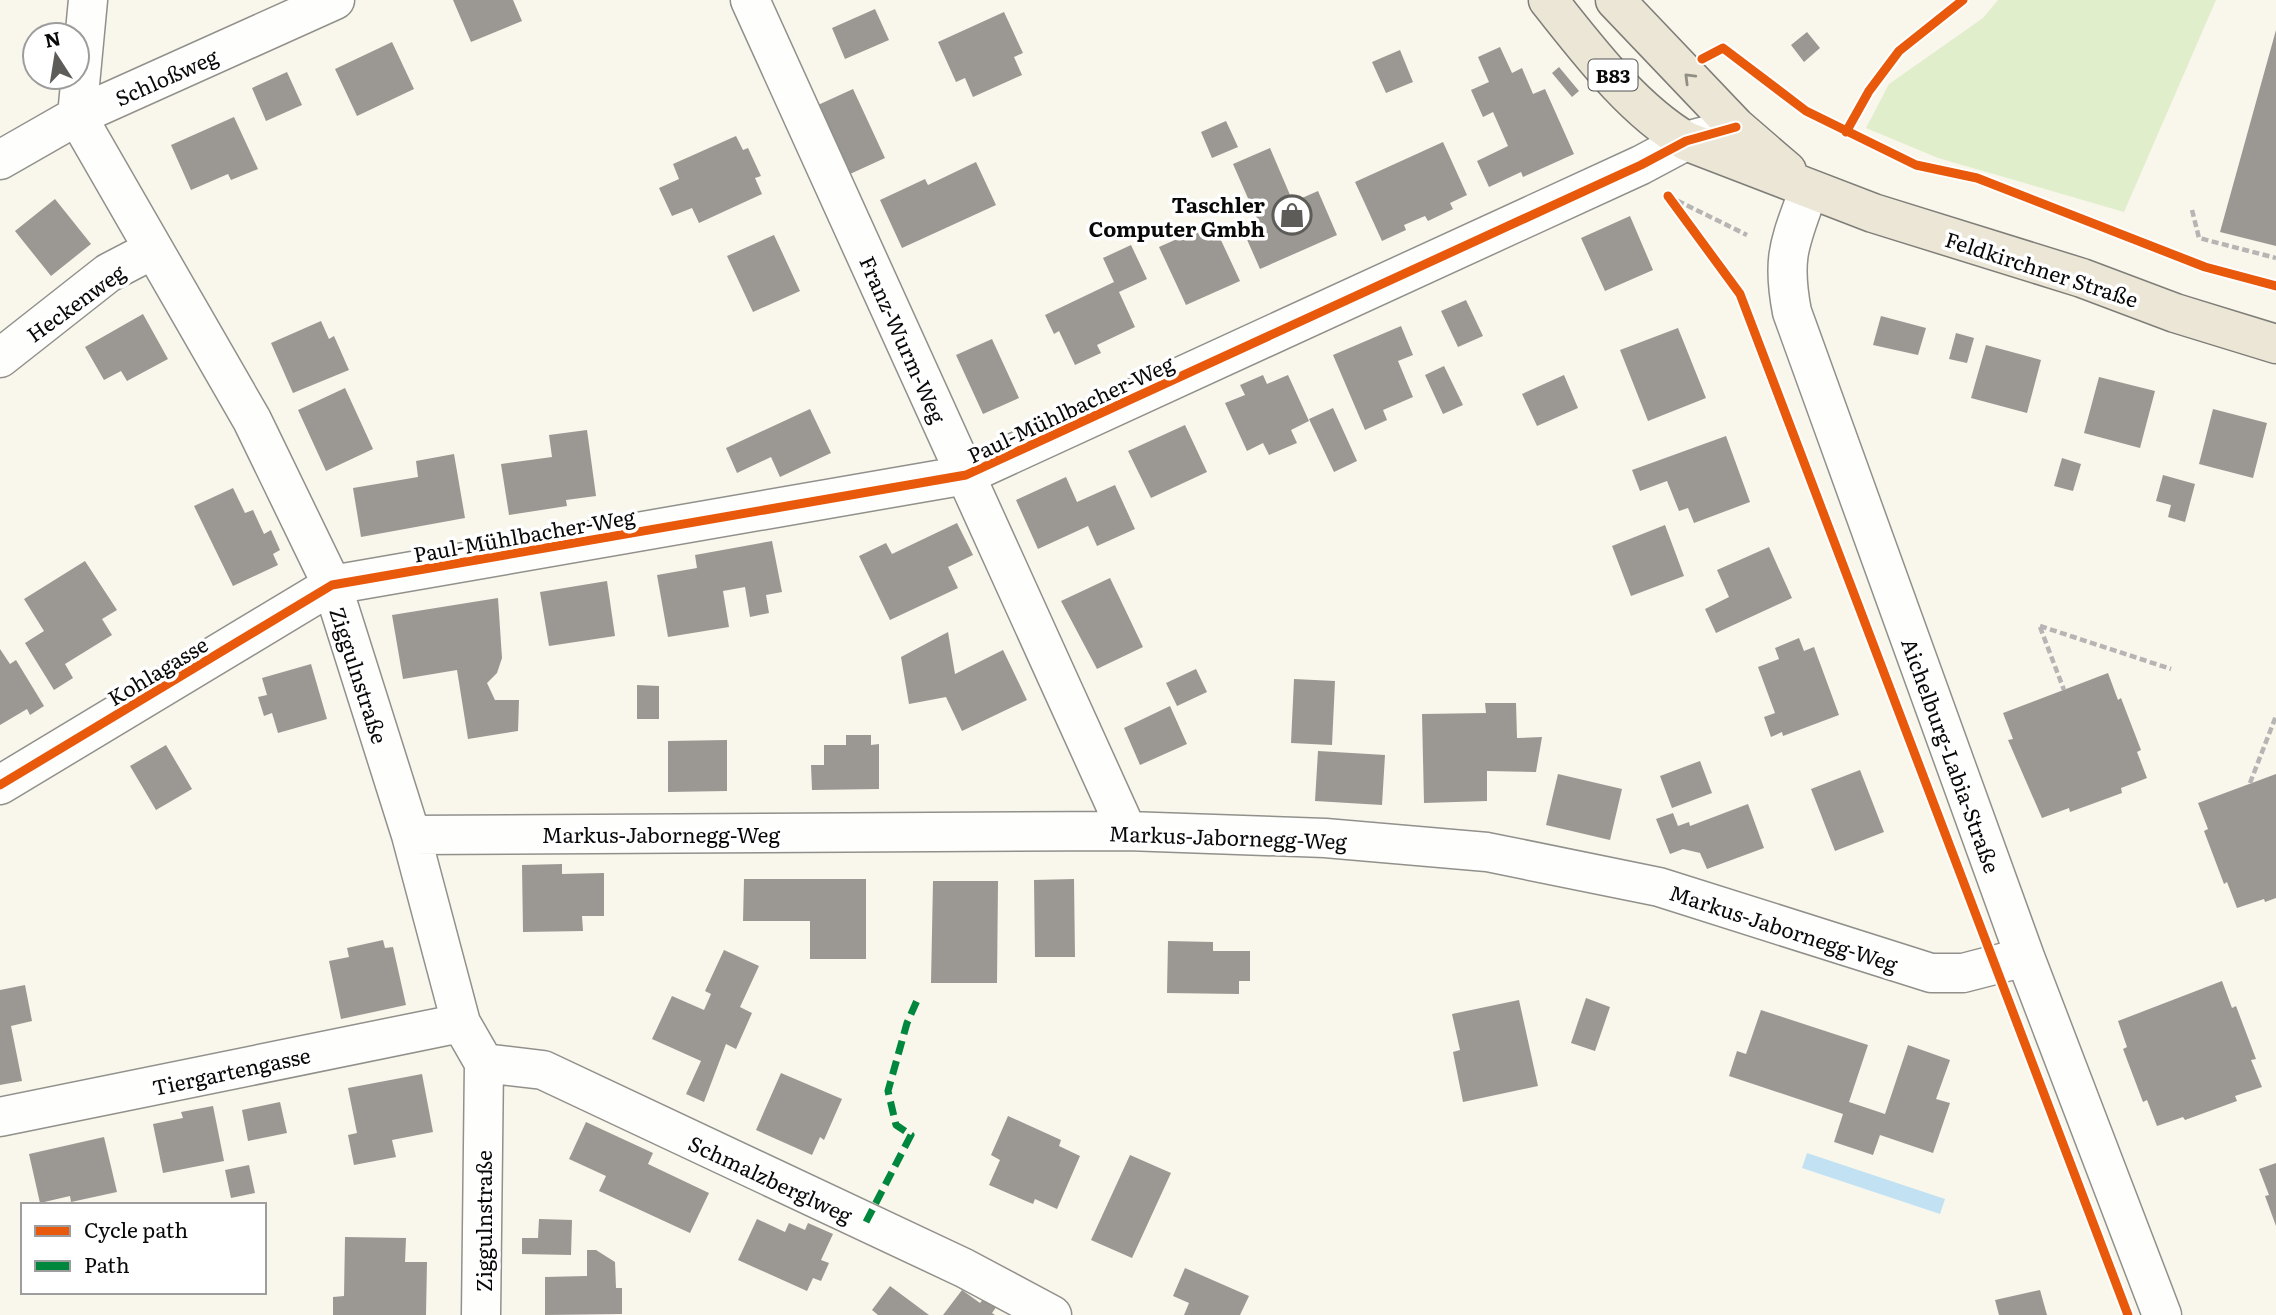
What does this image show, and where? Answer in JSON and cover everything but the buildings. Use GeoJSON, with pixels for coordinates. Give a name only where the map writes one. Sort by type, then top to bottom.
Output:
{"type":"FeatureCollection","features":[{"type":"Feature","properties":{"kind":"main road","name":"Feldkirchner Straße"},"geometry":{"type":"LineString","coordinates":[[1548,0],[1638,104],[1658,123],[1686,141],[1873,213],[2082,278],[2175,313],[2276,344]]}},
{"type":"Feature","properties":{"kind":"main road","name":"Feldkirchner Straße"},"geometry":{"type":"LineString","coordinates":[[1615,0],[1736,127],[1809,189]]}},
{"type":"Feature","properties":{"kind":"street"},"geometry":{"type":"LineString","coordinates":[[77,116],[88,0]]}},
{"type":"Feature","properties":{"kind":"street","name":"Schloßweg"},"geometry":{"type":"LineString","coordinates":[[0,160],[77,116],[335,0]]}},
{"type":"Feature","properties":{"kind":"street","name":"Franz-Wurm-Weg"},"geometry":{"type":"LineString","coordinates":[[750,0],[1127,831]]}},
{"type":"Feature","properties":{"kind":"street","name":"Ziggulnstraße"},"geometry":{"type":"LineString","coordinates":[[77,116],[252,420],[331,585],[411,835],[461,1023],[484,1063],[481,1315]]}},
{"type":"Feature","properties":{"kind":"street","name":"Paul-Mühlbacher-Weg"},"geometry":{"type":"LineString","coordinates":[[331,585],[965,475],[1629,171],[1686,141],[1736,127]]}},
{"type":"Feature","properties":{"kind":"street","name":"Aichelburg-Labia-Straße"},"geometry":{"type":"LineString","coordinates":[[1809,189],[1786,254],[1786,279],[1792,312],[2025,957],[2162,1315]]}},
{"type":"Feature","properties":{"kind":"street","name":"Heckenweg"},"geometry":{"type":"LineString","coordinates":[[0,358],[108,273],[152,250]]}},
{"type":"Feature","properties":{"kind":"street","name":"Kohlagasse"},"geometry":{"type":"LineString","coordinates":[[0,785],[331,585]]}},
{"type":"Feature","properties":{"kind":"street","name":"Markus-Jabornegg-Weg"},"geometry":{"type":"LineString","coordinates":[[411,835],[1127,831],[1325,838],[1487,852],[1659,887],[1931,974],[1963,973],[2025,957]]}},
{"type":"Feature","properties":{"kind":"street","name":"Tiergartengasse"},"geometry":{"type":"LineString","coordinates":[[0,1117],[461,1023]]}},
{"type":"Feature","properties":{"kind":"street","name":"Schmalzberglweg"},"geometry":{"type":"LineString","coordinates":[[484,1063],[543,1070],[964,1268],[1052,1315]]}},
{"type":"Feature","properties":{"kind":"path"},"geometry":{"type":"LineString","coordinates":[[1846,132],[1869,91],[1899,51],[1963,0]]}},
{"type":"Feature","properties":{"kind":"path"},"geometry":{"type":"LineString","coordinates":[[1836,127],[1858,138]]}},
{"type":"Feature","properties":{"kind":"path"},"geometry":{"type":"LineString","coordinates":[[1668,196],[1684,218]]}},
{"type":"Feature","properties":{"kind":"path"},"geometry":{"type":"LineString","coordinates":[[1668,196],[1747,235]]}},
{"type":"Feature","properties":{"kind":"path"},"geometry":{"type":"LineString","coordinates":[[2192,210],[2199,238],[2276,258]]}},
{"type":"Feature","properties":{"kind":"path"},"geometry":{"type":"LineString","coordinates":[[2064,690],[2039,626],[2171,669]]}},
{"type":"Feature","properties":{"kind":"path"},"geometry":{"type":"LineString","coordinates":[[2250,783],[2276,716]]}},
{"type":"Feature","properties":{"kind":"green space"},"geometry":{"type":"Polygon","coordinates":[[[1998,0],[2216,0],[2124,212],[1938,158],[1866,128],[1889,84],[1983,18],[1998,0]]]}},
{"type":"Feature","properties":{"kind":"water"},"geometry":{"type":"Polygon","coordinates":[[[1807,1153],[1945,1199],[1940,1214],[1802,1168],[1807,1153]]]}},
{"type":"Feature","properties":{"kind":"marked path"},"geometry":{"type":"LineString","coordinates":[[866,1222],[911,1135],[896,1125],[888,1091],[907,1023],[919,996]]}},
{"type":"Feature","properties":{"kind":"cycle path"},"geometry":{"type":"LineString","coordinates":[[1846,132],[1869,91],[1899,51],[1963,0]]}},
{"type":"Feature","properties":{"kind":"cycle path"},"geometry":{"type":"LineString","coordinates":[[1702,59],[1723,48],[1806,111],[1916,165],[1977,178],[2205,267],[2276,286]]}},
{"type":"Feature","properties":{"kind":"cycle path"},"geometry":{"type":"LineString","coordinates":[[0,785],[332,585],[966,475],[1641,165],[1686,141],[1736,127]]}},
{"type":"Feature","properties":{"kind":"cycle path"},"geometry":{"type":"LineString","coordinates":[[1668,196],[1740,294],[2128,1315]]}},
{"type":"Feature","properties":{"kind":"place","name":"Taschler Computer Gmbh"},"geometry":{"type":"Point","coordinates":[1292,215]}}]}
